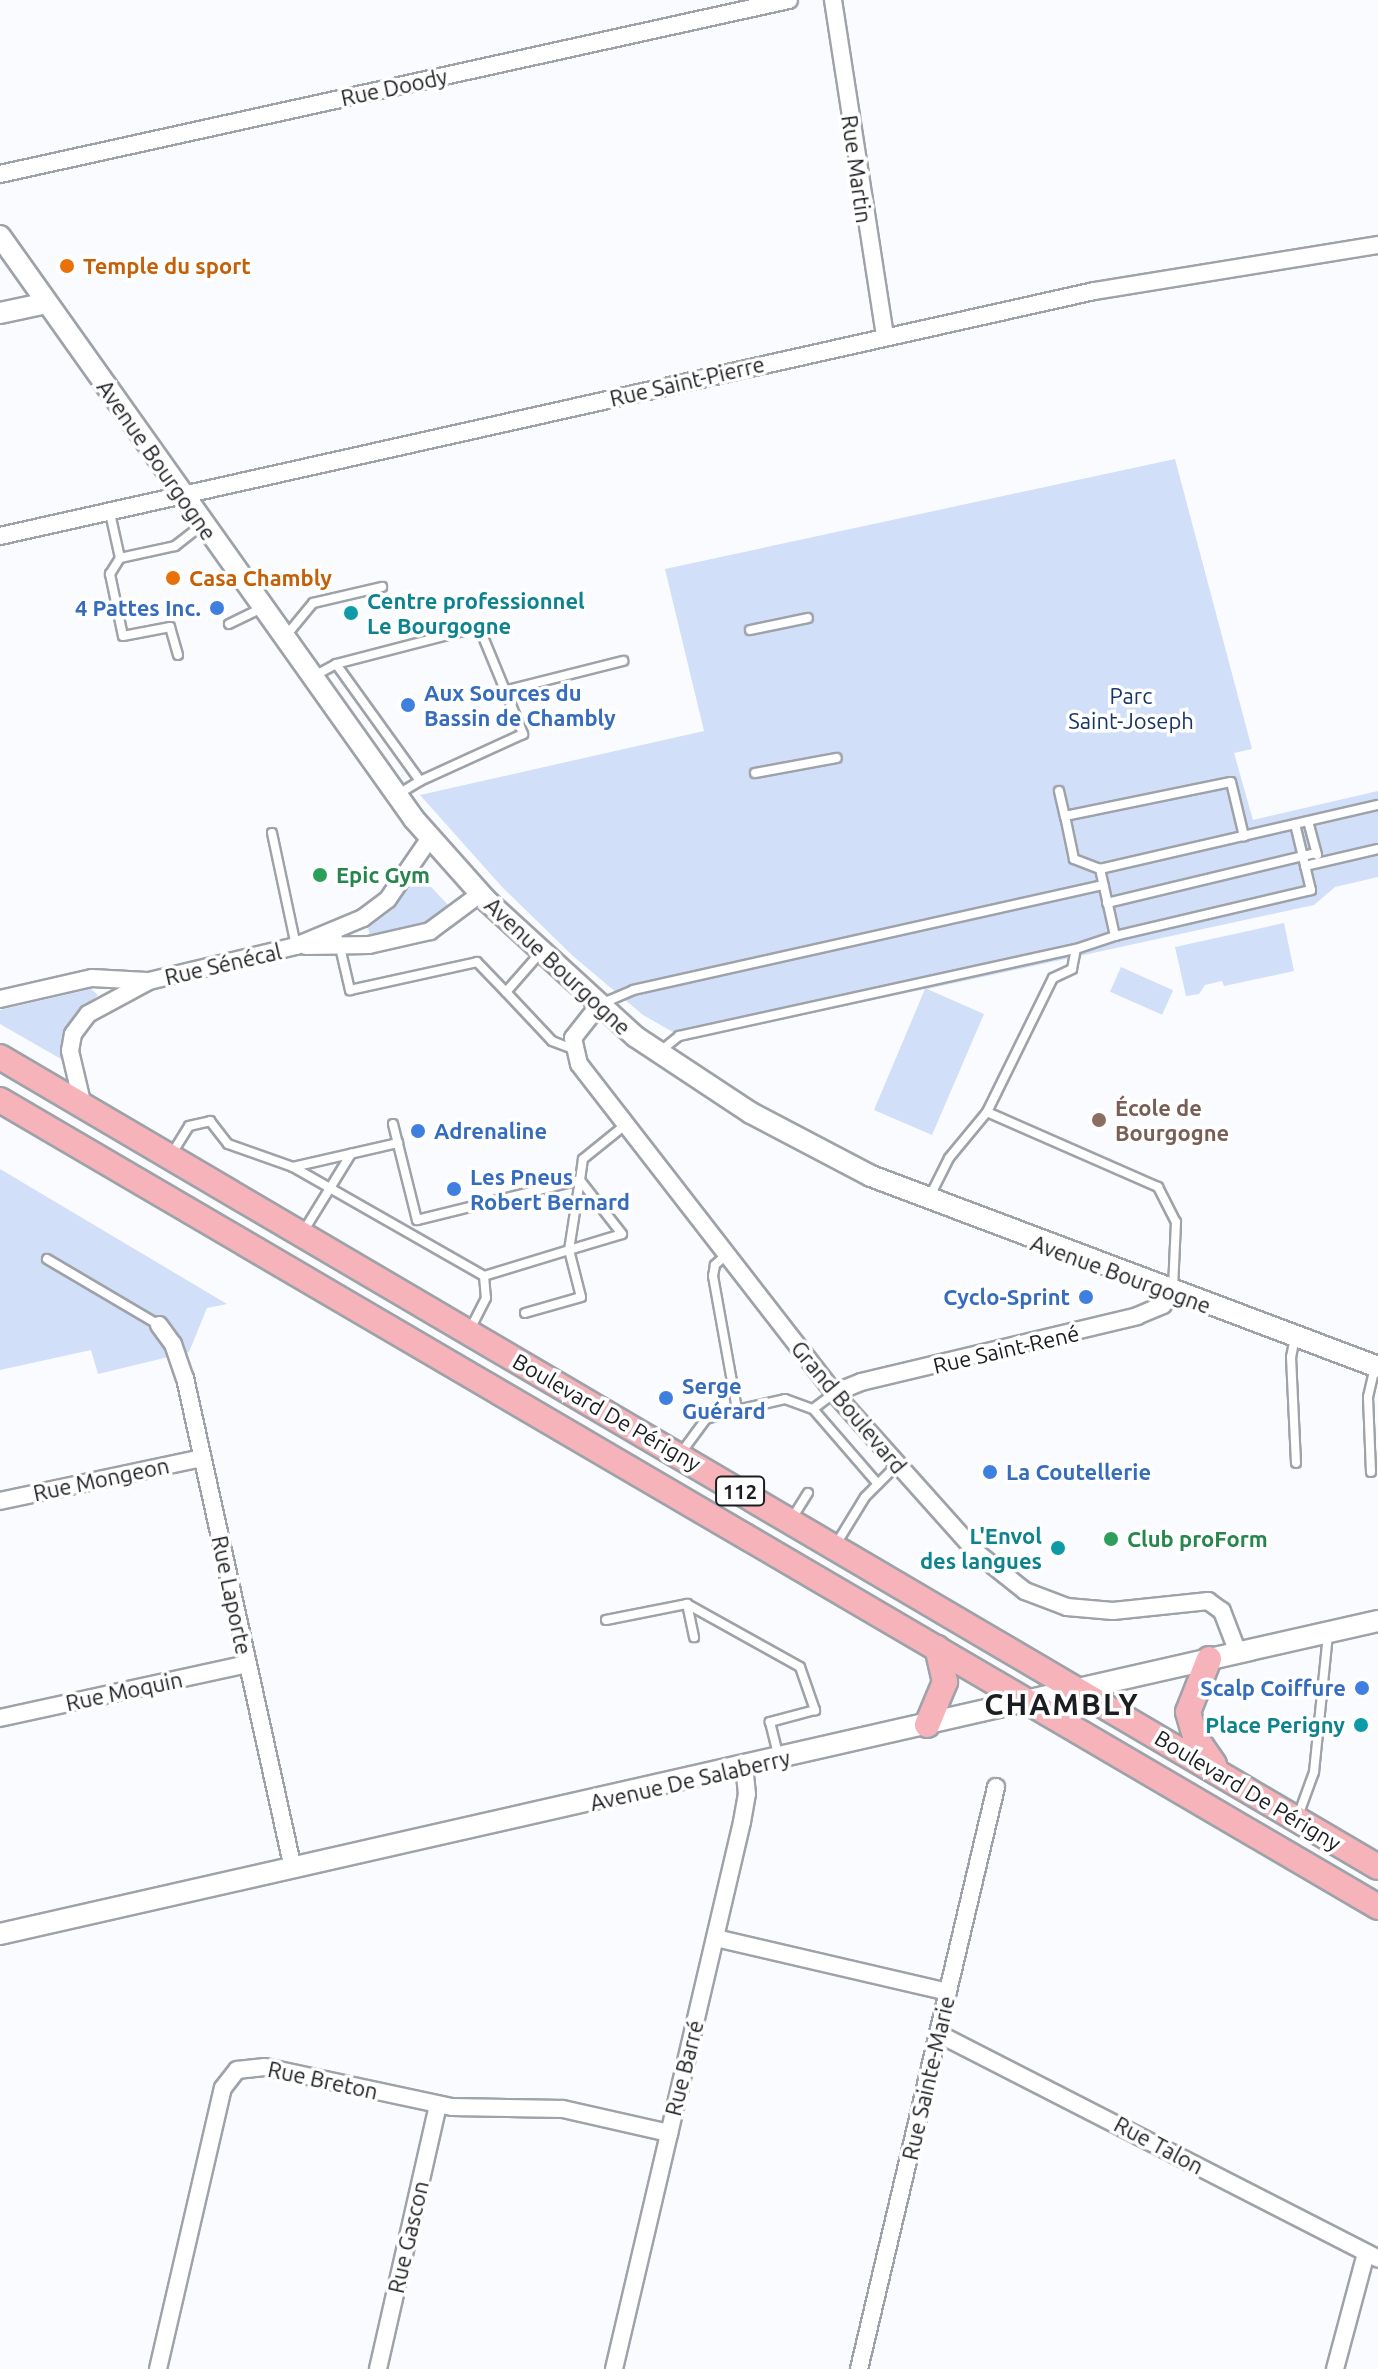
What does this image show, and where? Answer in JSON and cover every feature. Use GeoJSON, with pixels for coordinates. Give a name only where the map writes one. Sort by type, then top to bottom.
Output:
{"type":"FeatureCollection","features":[{"type":"Feature","properties":{"kind":"main road","name":"Boulevard De Périgny"},"geometry":{"type":"LineString","coordinates":[[0,1057],[1378,1867]]}},
{"type":"Feature","properties":{"kind":"main road","name":"Boulevard De Périgny"},"geometry":{"type":"LineString","coordinates":[[0,1100],[1378,1907]]}},
{"type":"Feature","properties":{"kind":"main road"},"geometry":{"type":"LineString","coordinates":[[927,1725],[944,1685],[937,1648]]}},
{"type":"Feature","properties":{"kind":"main road"},"geometry":{"type":"LineString","coordinates":[[1209,1659],[1188,1712],[1195,1737],[1220,1772]]}},
{"type":"Feature","properties":{"kind":"street","name":"Rue Doody"},"geometry":{"type":"LineString","coordinates":[[0,174],[789,0]]}},
{"type":"Feature","properties":{"kind":"street","name":"Rue Martin"},"geometry":{"type":"LineString","coordinates":[[833,0],[885,337]]}},
{"type":"Feature","properties":{"kind":"street","name":"Avenue Bourgogne"},"geometry":{"type":"LineString","coordinates":[[0,236],[397,796],[480,894],[599,1005],[658,1053],[814,1149],[929,1200],[1172,1293],[1377,1366]]}},
{"type":"Feature","properties":{"kind":"street","name":"Rue Saint-Pierre"},"geometry":{"type":"LineString","coordinates":[[0,536],[1094,291],[1378,245]]}},
{"type":"Feature","properties":{"kind":"street"},"geometry":{"type":"LineString","coordinates":[[0,313],[47,303]]}},
{"type":"Feature","properties":{"kind":"street","name":"Rue Sénécal"},"geometry":{"type":"LineString","coordinates":[[83,1106],[70,1051],[77,1026],[96,1008],[149,981],[338,937],[380,908],[430,838]]}},
{"type":"Feature","properties":{"kind":"street","name":"Rue Sénécal"},"geometry":{"type":"LineString","coordinates":[[338,937],[369,945],[438,928],[480,894]]}},
{"type":"Feature","properties":{"kind":"street","name":"Rue Sénécal"},"geometry":{"type":"LineString","coordinates":[[0,999],[92,978],[149,981]]}},
{"type":"Feature","properties":{"kind":"street"},"geometry":{"type":"LineString","coordinates":[[573,1049],[576,1032],[599,1005]]}},
{"type":"Feature","properties":{"kind":"street","name":"Grand Boulevard"},"geometry":{"type":"LineString","coordinates":[[573,1049],[625,1125],[834,1393],[976,1552],[1025,1591],[1091,1610],[1208,1601],[1222,1611],[1238,1653]]}},
{"type":"Feature","properties":{"kind":"street","name":"Rue Saint-René"},"geometry":{"type":"LineString","coordinates":[[834,1393],[861,1382],[1124,1320],[1163,1305],[1172,1293]]}},
{"type":"Feature","properties":{"kind":"street","name":"Rue Laporte"},"geometry":{"type":"LineString","coordinates":[[159,1325],[181,1366],[293,1869]]}},
{"type":"Feature","properties":{"kind":"street","name":"Rue Mongeon"},"geometry":{"type":"LineString","coordinates":[[0,1501],[202,1458]]}},
{"type":"Feature","properties":{"kind":"street","name":"Avenue De Salaberry"},"geometry":{"type":"LineString","coordinates":[[0,1934],[1378,1621]]}},
{"type":"Feature","properties":{"kind":"street","name":"Rue Moquin"},"geometry":{"type":"LineString","coordinates":[[0,1718],[247,1664]]}},
{"type":"Feature","properties":{"kind":"street","name":"Rue Barré"},"geometry":{"type":"LineString","coordinates":[[614,2369],[716,1938],[747,1794],[744,1767]]}},
{"type":"Feature","properties":{"kind":"street","name":"Rue Sainte-Marie"},"geometry":{"type":"LineString","coordinates":[[859,2369],[996,1787]]}},
{"type":"Feature","properties":{"kind":"street"},"geometry":{"type":"LineString","coordinates":[[716,1938],[948,1992]]}},
{"type":"Feature","properties":{"kind":"street","name":"Rue Talon"},"geometry":{"type":"LineString","coordinates":[[939,2034],[1372,2256]]}},
{"type":"Feature","properties":{"kind":"street","name":"Rue Breton"},"geometry":{"type":"LineString","coordinates":[[158,2369],[222,2094],[233,2072],[265,2067],[438,2105],[563,2109],[669,2133]]}},
{"type":"Feature","properties":{"kind":"street","name":"Rue Gascon"},"geometry":{"type":"LineString","coordinates":[[378,2369],[438,2105]]}},
{"type":"Feature","properties":{"kind":"street"},"geometry":{"type":"LineString","coordinates":[[1335,2369],[1372,2256]]}},
{"type":"Feature","properties":{"kind":"lane"},"geometry":{"type":"LineString","coordinates":[[110,513],[120,558],[110,574],[123,636],[170,627],[178,655]]}},
{"type":"Feature","properties":{"kind":"lane"},"geometry":{"type":"LineString","coordinates":[[120,558],[175,546],[202,525]]}},
{"type":"Feature","properties":{"kind":"lane"},"geometry":{"type":"LineString","coordinates":[[283,638],[313,603],[382,587]]}},
{"type":"Feature","properties":{"kind":"lane"},"geometry":{"type":"LineString","coordinates":[[229,624],[262,608]]}},
{"type":"Feature","properties":{"kind":"lane"},"geometry":{"type":"LineString","coordinates":[[750,630],[808,618]]}},
{"type":"Feature","properties":{"kind":"lane"},"geometry":{"type":"LineString","coordinates":[[311,678],[336,664],[479,627],[508,690],[523,734],[420,781],[397,796]]}},
{"type":"Feature","properties":{"kind":"lane"},"geometry":{"type":"LineString","coordinates":[[508,690],[623,661]]}},
{"type":"Feature","properties":{"kind":"lane"},"geometry":{"type":"LineString","coordinates":[[336,664],[420,781]]}},
{"type":"Feature","properties":{"kind":"lane"},"geometry":{"type":"LineString","coordinates":[[755,773],[837,758]]}},
{"type":"Feature","properties":{"kind":"lane"},"geometry":{"type":"LineString","coordinates":[[1065,816],[1231,782],[1244,836]]}},
{"type":"Feature","properties":{"kind":"lane"},"geometry":{"type":"LineString","coordinates":[[1059,791],[1074,859],[1100,869],[1378,805]]}},
{"type":"Feature","properties":{"kind":"lane"},"geometry":{"type":"LineString","coordinates":[[1308,821],[1318,863]]}},
{"type":"Feature","properties":{"kind":"lane"},"geometry":{"type":"LineString","coordinates":[[658,1053],[679,1036],[1076,949],[1115,936],[1311,890],[1295,824]]}},
{"type":"Feature","properties":{"kind":"lane"},"geometry":{"type":"LineString","coordinates":[[272,833],[296,946]]}},
{"type":"Feature","properties":{"kind":"lane"},"geometry":{"type":"LineString","coordinates":[[1107,903],[1378,849]]}},
{"type":"Feature","properties":{"kind":"lane"},"geometry":{"type":"LineString","coordinates":[[1304,862],[1316,853]]}},
{"type":"Feature","properties":{"kind":"lane"},"geometry":{"type":"LineString","coordinates":[[1100,869],[1115,936]]}},
{"type":"Feature","properties":{"kind":"lane"},"geometry":{"type":"LineString","coordinates":[[599,1005],[633,990],[1103,885]]}},
{"type":"Feature","properties":{"kind":"lane"},"geometry":{"type":"LineString","coordinates":[[338,937],[350,990],[477,962],[552,1041],[573,1049]]}},
{"type":"Feature","properties":{"kind":"lane"},"geometry":{"type":"LineString","coordinates":[[929,1200],[949,1158],[987,1112],[1053,978],[1072,969],[1076,949]]}},
{"type":"Feature","properties":{"kind":"lane"},"geometry":{"type":"LineString","coordinates":[[506,992],[541,952]]}},
{"type":"Feature","properties":{"kind":"lane"},"geometry":{"type":"LineString","coordinates":[[987,1112],[1158,1187],[1176,1222],[1172,1293]]}},
{"type":"Feature","properties":{"kind":"lane"},"geometry":{"type":"LineString","coordinates":[[170,1156],[189,1126],[210,1121],[228,1144],[293,1167],[484,1276],[622,1234],[580,1180]]}},
{"type":"Feature","properties":{"kind":"lane"},"geometry":{"type":"LineString","coordinates":[[393,1124],[417,1220]]}},
{"type":"Feature","properties":{"kind":"lane"},"geometry":{"type":"LineString","coordinates":[[525,1313],[581,1297],[569,1250],[583,1159],[625,1125]]}},
{"type":"Feature","properties":{"kind":"lane"},"geometry":{"type":"LineString","coordinates":[[293,1167],[398,1143]]}},
{"type":"Feature","properties":{"kind":"lane"},"geometry":{"type":"LineString","coordinates":[[302,1233],[351,1154]]}},
{"type":"Feature","properties":{"kind":"lane"},"geometry":{"type":"LineString","coordinates":[[409,1232],[417,1220],[580,1180]]}},
{"type":"Feature","properties":{"kind":"lane"},"geometry":{"type":"LineString","coordinates":[[726,1255],[715,1265],[713,1276],[737,1410]]}},
{"type":"Feature","properties":{"kind":"lane"},"geometry":{"type":"LineString","coordinates":[[47,1259],[159,1325]]}},
{"type":"Feature","properties":{"kind":"lane"},"geometry":{"type":"LineString","coordinates":[[469,1331],[486,1298],[484,1276]]}},
{"type":"Feature","properties":{"kind":"lane"},"geometry":{"type":"LineString","coordinates":[[1295,1337],[1291,1357],[1296,1463]]}},
{"type":"Feature","properties":{"kind":"lane"},"geometry":{"type":"LineString","coordinates":[[1371,1472],[1368,1386],[1377,1366]]}},
{"type":"Feature","properties":{"kind":"lane"},"geometry":{"type":"LineString","coordinates":[[813,1409],[834,1393]]}},
{"type":"Feature","properties":{"kind":"lane"},"geometry":{"type":"LineString","coordinates":[[680,1455],[706,1419],[785,1399],[813,1409],[878,1484]]}},
{"type":"Feature","properties":{"kind":"lane"},"geometry":{"type":"LineString","coordinates":[[835,1546],[878,1484],[897,1465]]}},
{"type":"Feature","properties":{"kind":"lane"},"geometry":{"type":"LineString","coordinates":[[791,1520],[808,1493]]}},
{"type":"Feature","properties":{"kind":"lane"},"geometry":{"type":"LineString","coordinates":[[687,1604],[694,1637]]}},
{"type":"Feature","properties":{"kind":"lane"},"geometry":{"type":"LineString","coordinates":[[606,1620],[687,1604],[804,1671],[815,1710],[770,1722],[779,1759]]}},
{"type":"Feature","properties":{"kind":"lane"},"geometry":{"type":"LineString","coordinates":[[1296,1819],[1314,1772],[1328,1633]]}},
{"type":"Feature","properties":{"kind":"green space","name":"Parc Saint-Joseph"},"geometry":{"type":"Polygon","coordinates":[[[1175,459],[1252,749],[1234,753],[1253,820],[1378,791],[1378,877],[1335,887],[1314,905],[927,989],[984,1014],[932,1135],[874,1110],[925,989],[687,1040],[643,1015],[573,956],[503,888],[420,795],[704,731],[665,569],[1175,459]]]}},
{"type":"Feature","properties":{"kind":"green space"},"geometry":{"type":"Polygon","coordinates":[[[419,874],[449,906],[447,910],[438,919],[370,936],[368,928],[392,910],[419,874]]]}},
{"type":"Feature","properties":{"kind":"green space"},"geometry":{"type":"Polygon","coordinates":[[[1284,923],[1294,971],[1224,986],[1222,981],[1205,985],[1199,994],[1186,996],[1175,947],[1284,923]]]}},
{"type":"Feature","properties":{"kind":"green space"},"geometry":{"type":"Polygon","coordinates":[[[1121,967],[1173,990],[1162,1015],[1110,992],[1121,967]]]}},
{"type":"Feature","properties":{"kind":"green space"},"geometry":{"type":"Polygon","coordinates":[[[91,989],[98,995],[69,1022],[61,1059],[0,1024],[0,1010],[91,989]]]}},
{"type":"Feature","properties":{"kind":"green space"},"geometry":{"type":"Polygon","coordinates":[[[0,1169],[227,1304],[207,1308],[189,1352],[98,1374],[91,1350],[0,1370],[0,1169]]]}},
{"type":"Feature","properties":{"kind":"place","name":"Temple du sport"},"geometry":{"type":"Point","coordinates":[67,266]}},
{"type":"Feature","properties":{"kind":"place","name":"Casa Chambly"},"geometry":{"type":"Point","coordinates":[173,578]}},
{"type":"Feature","properties":{"kind":"place","name":"4 Pattes Inc."},"geometry":{"type":"Point","coordinates":[217,608]}},
{"type":"Feature","properties":{"kind":"place","name":"Centre professionnel Le Bourgogne"},"geometry":{"type":"Point","coordinates":[351,613]}},
{"type":"Feature","properties":{"kind":"place","name":"Aux Sources du Bassin de Chambly"},"geometry":{"type":"Point","coordinates":[408,705]}},
{"type":"Feature","properties":{"kind":"place","name":"Epic Gym"},"geometry":{"type":"Point","coordinates":[320,875]}},
{"type":"Feature","properties":{"kind":"place","name":"École de Bourgogne"},"geometry":{"type":"Point","coordinates":[1099,1120]}},
{"type":"Feature","properties":{"kind":"place","name":"Adrenaline"},"geometry":{"type":"Point","coordinates":[418,1131]}},
{"type":"Feature","properties":{"kind":"place","name":"Les Pneus Robert Bernard"},"geometry":{"type":"Point","coordinates":[454,1189]}},
{"type":"Feature","properties":{"kind":"place","name":"Cyclo-Sprint"},"geometry":{"type":"Point","coordinates":[1086,1297]}},
{"type":"Feature","properties":{"kind":"place","name":"Serge Guérard"},"geometry":{"type":"Point","coordinates":[666,1398]}},
{"type":"Feature","properties":{"kind":"place","name":"La Coutellerie"},"geometry":{"type":"Point","coordinates":[990,1472]}},
{"type":"Feature","properties":{"kind":"place","name":"Club proForm"},"geometry":{"type":"Point","coordinates":[1111,1539]}},
{"type":"Feature","properties":{"kind":"place","name":"L'Envol des langues"},"geometry":{"type":"Point","coordinates":[1058,1548]}},
{"type":"Feature","properties":{"kind":"place","name":"Scalp Coiffure"},"geometry":{"type":"Point","coordinates":[1362,1688]}},
{"type":"Feature","properties":{"kind":"place","name":"Place Perigny"},"geometry":{"type":"Point","coordinates":[1361,1725]}},
{"type":"Feature","properties":{"kind":"district","name":"CHAMBLY"},"geometry":{"type":"Point","coordinates":[1062,1704]}}]}
